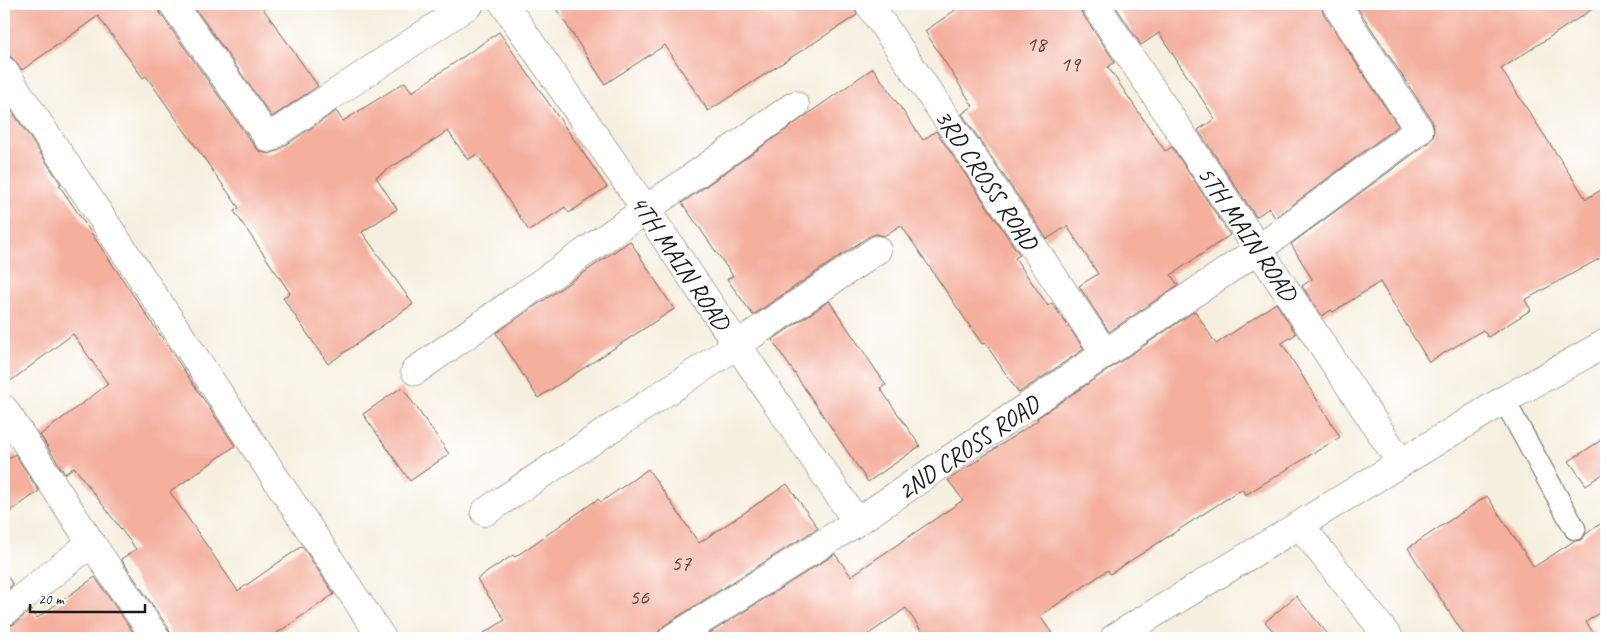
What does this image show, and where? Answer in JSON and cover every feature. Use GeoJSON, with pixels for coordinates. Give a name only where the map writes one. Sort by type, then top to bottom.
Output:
{"type":"FeatureCollection","features":[{"type":"Feature","properties":{"kind":"street"},"geometry":{"type":"LineString","coordinates":[[173,4],[268,138],[470,4]]}},
{"type":"Feature","properties":{"kind":"street","name":"4TH MAIN ROAD"},"geometry":{"type":"LineString","coordinates":[[504,4],[857,522]]}},
{"type":"Feature","properties":{"kind":"street","name":"3RD CROSS ROAD"},"geometry":{"type":"LineString","coordinates":[[869,4],[1105,353]]}},
{"type":"Feature","properties":{"kind":"street","name":"5TH MAIN ROAD"},"geometry":{"type":"LineString","coordinates":[[1095,4],[1401,463]]}},
{"type":"Feature","properties":{"kind":"street","name":"2ND CROSS ROAD"},"geometry":{"type":"LineString","coordinates":[[673,638],[857,522],[1259,249],[1420,130],[1336,4]]}},
{"type":"Feature","properties":{"kind":"street"},"geometry":{"type":"LineString","coordinates":[[4,71],[382,638]]}},
{"type":"Feature","properties":{"kind":"street"},"geometry":{"type":"LineString","coordinates":[[416,371],[795,106]]}},
{"type":"Feature","properties":{"kind":"street"},"geometry":{"type":"LineString","coordinates":[[485,512],[877,250]]}},
{"type":"Feature","properties":{"kind":"street"},"geometry":{"type":"LineString","coordinates":[[1114,638],[1504,400],[1606,344]]}},
{"type":"Feature","properties":{"kind":"street"},"geometry":{"type":"LineString","coordinates":[[4,410],[156,638]]}},
{"type":"Feature","properties":{"kind":"street"},"geometry":{"type":"LineString","coordinates":[[1300,525],[1389,638]]}},
{"type":"Feature","properties":{"kind":"street"},"geometry":{"type":"LineString","coordinates":[[4,612],[91,543]]}},
{"type":"Feature","properties":{"kind":"lane"},"geometry":{"type":"LineString","coordinates":[[1504,400],[1575,529]]}},
{"type":"Feature","properties":{"kind":"building"},"geometry":{"type":"Polygon","coordinates":[[[4,4],[158,4],[160,13],[255,147],[261,152],[269,154],[277,151],[336,111],[343,121],[405,82],[412,92],[499,32],[607,187],[569,213],[565,207],[529,231],[477,154],[468,160],[448,131],[376,177],[397,209],[362,232],[413,304],[328,364],[283,298],[290,293],[234,211],[239,208],[146,76],[143,78],[98,16],[22,70],[11,57],[4,55],[4,4]]]}},
{"type":"Feature","properties":{"kind":"building"},"geometry":{"type":"Polygon","coordinates":[[[192,4],[260,4],[318,86],[272,117],[192,4]]]}},
{"type":"Feature","properties":{"kind":"building"},"geometry":{"type":"Polygon","coordinates":[[[553,4],[854,4],[857,15],[708,111],[665,45],[605,84],[553,4]]]}},
{"type":"Feature","properties":{"kind":"building"},"geometry":{"type":"Polygon","coordinates":[[[964,4],[1080,4],[1082,13],[1115,62],[1108,67],[1165,151],[1172,147],[1230,235],[1171,275],[1178,285],[1109,332],[1079,286],[1098,274],[1067,226],[1047,239],[962,114],[973,106],[925,31],[964,4]]]}},
{"type":"Feature","properties":{"kind":"building"},"geometry":{"type":"Polygon","coordinates":[[[1114,4],[1321,4],[1323,13],[1398,126],[1275,218],[1269,208],[1256,217],[1198,130],[1215,119],[1159,33],[1141,45],[1114,4]]]}},
{"type":"Feature","properties":{"kind":"building"},"geometry":{"type":"Polygon","coordinates":[[[1355,4],[1600,4],[1501,69],[1586,199],[1606,187],[1606,255],[1525,300],[1531,310],[1488,337],[1483,330],[1429,362],[1380,282],[1333,312],[1331,310],[1322,316],[1302,286],[1312,279],[1291,244],[1428,143],[1433,136],[1434,128],[1432,121],[1355,4]]]}},
{"type":"Feature","properties":{"kind":"building"},"geometry":{"type":"Polygon","coordinates":[[[873,68],[923,140],[936,131],[1020,255],[1015,258],[1048,306],[1052,303],[1084,349],[1019,393],[985,343],[982,344],[901,225],[884,236],[876,234],[868,237],[753,315],[727,279],[733,276],[682,203],[873,68]]]}},
{"type":"Feature","properties":{"kind":"building"},"geometry":{"type":"Polygon","coordinates":[[[4,99],[61,184],[59,185],[235,446],[170,492],[238,591],[302,546],[334,594],[270,638],[171,638],[169,629],[121,559],[136,549],[74,467],[65,474],[40,435],[108,384],[73,334],[4,386],[4,99]]]}},
{"type":"Feature","properties":{"kind":"building"},"geometry":{"type":"Polygon","coordinates":[[[630,241],[674,309],[538,398],[496,333],[630,241]]]}},
{"type":"Feature","properties":{"kind":"building"},"geometry":{"type":"Polygon","coordinates":[[[829,301],[886,385],[880,388],[920,446],[868,482],[772,340],[829,301]]]}},
{"type":"Feature","properties":{"kind":"building"},"geometry":{"type":"Polygon","coordinates":[[[1276,303],[1296,334],[1282,343],[1340,437],[1245,495],[1242,489],[1110,574],[1108,570],[1040,616],[1055,638],[926,638],[906,608],[863,638],[702,638],[835,554],[851,576],[963,500],[948,480],[1195,311],[1216,344],[1276,303]]]}},
{"type":"Feature","properties":{"kind":"building"},"geometry":{"type":"Polygon","coordinates":[[[402,387],[449,454],[410,481],[363,414],[402,387]]]}},
{"type":"Feature","properties":{"kind":"building"},"geometry":{"type":"Polygon","coordinates":[[[1606,437],[1606,472],[1586,485],[1569,461],[1606,437]]]}},
{"type":"Feature","properties":{"kind":"building"},"geometry":{"type":"Polygon","coordinates":[[[15,454],[39,491],[4,516],[4,462],[15,454]]]}},
{"type":"Feature","properties":{"kind":"building"},"geometry":{"type":"Polygon","coordinates":[[[648,469],[699,543],[787,484],[818,528],[665,625],[659,631],[657,638],[476,638],[505,620],[477,579],[513,555],[515,557],[598,499],[601,502],[648,469]]]}},
{"type":"Feature","properties":{"kind":"building"},"geometry":{"type":"Polygon","coordinates":[[[1487,496],[1534,567],[1574,541],[1581,540],[1587,533],[1606,520],[1606,608],[1586,622],[1597,638],[1466,638],[1408,548],[1487,496]]]}},
{"type":"Feature","properties":{"kind":"building"},"geometry":{"type":"Polygon","coordinates":[[[4,571],[13,585],[4,592],[4,571]]]}},
{"type":"Feature","properties":{"kind":"building"},"geometry":{"type":"Polygon","coordinates":[[[95,577],[137,638],[4,638],[4,627],[14,624],[31,610],[37,618],[95,577]]]}},
{"type":"Feature","properties":{"kind":"building"},"geometry":{"type":"Polygon","coordinates":[[[1296,596],[1331,638],[1279,638],[1265,622],[1296,596]]]}}]}
